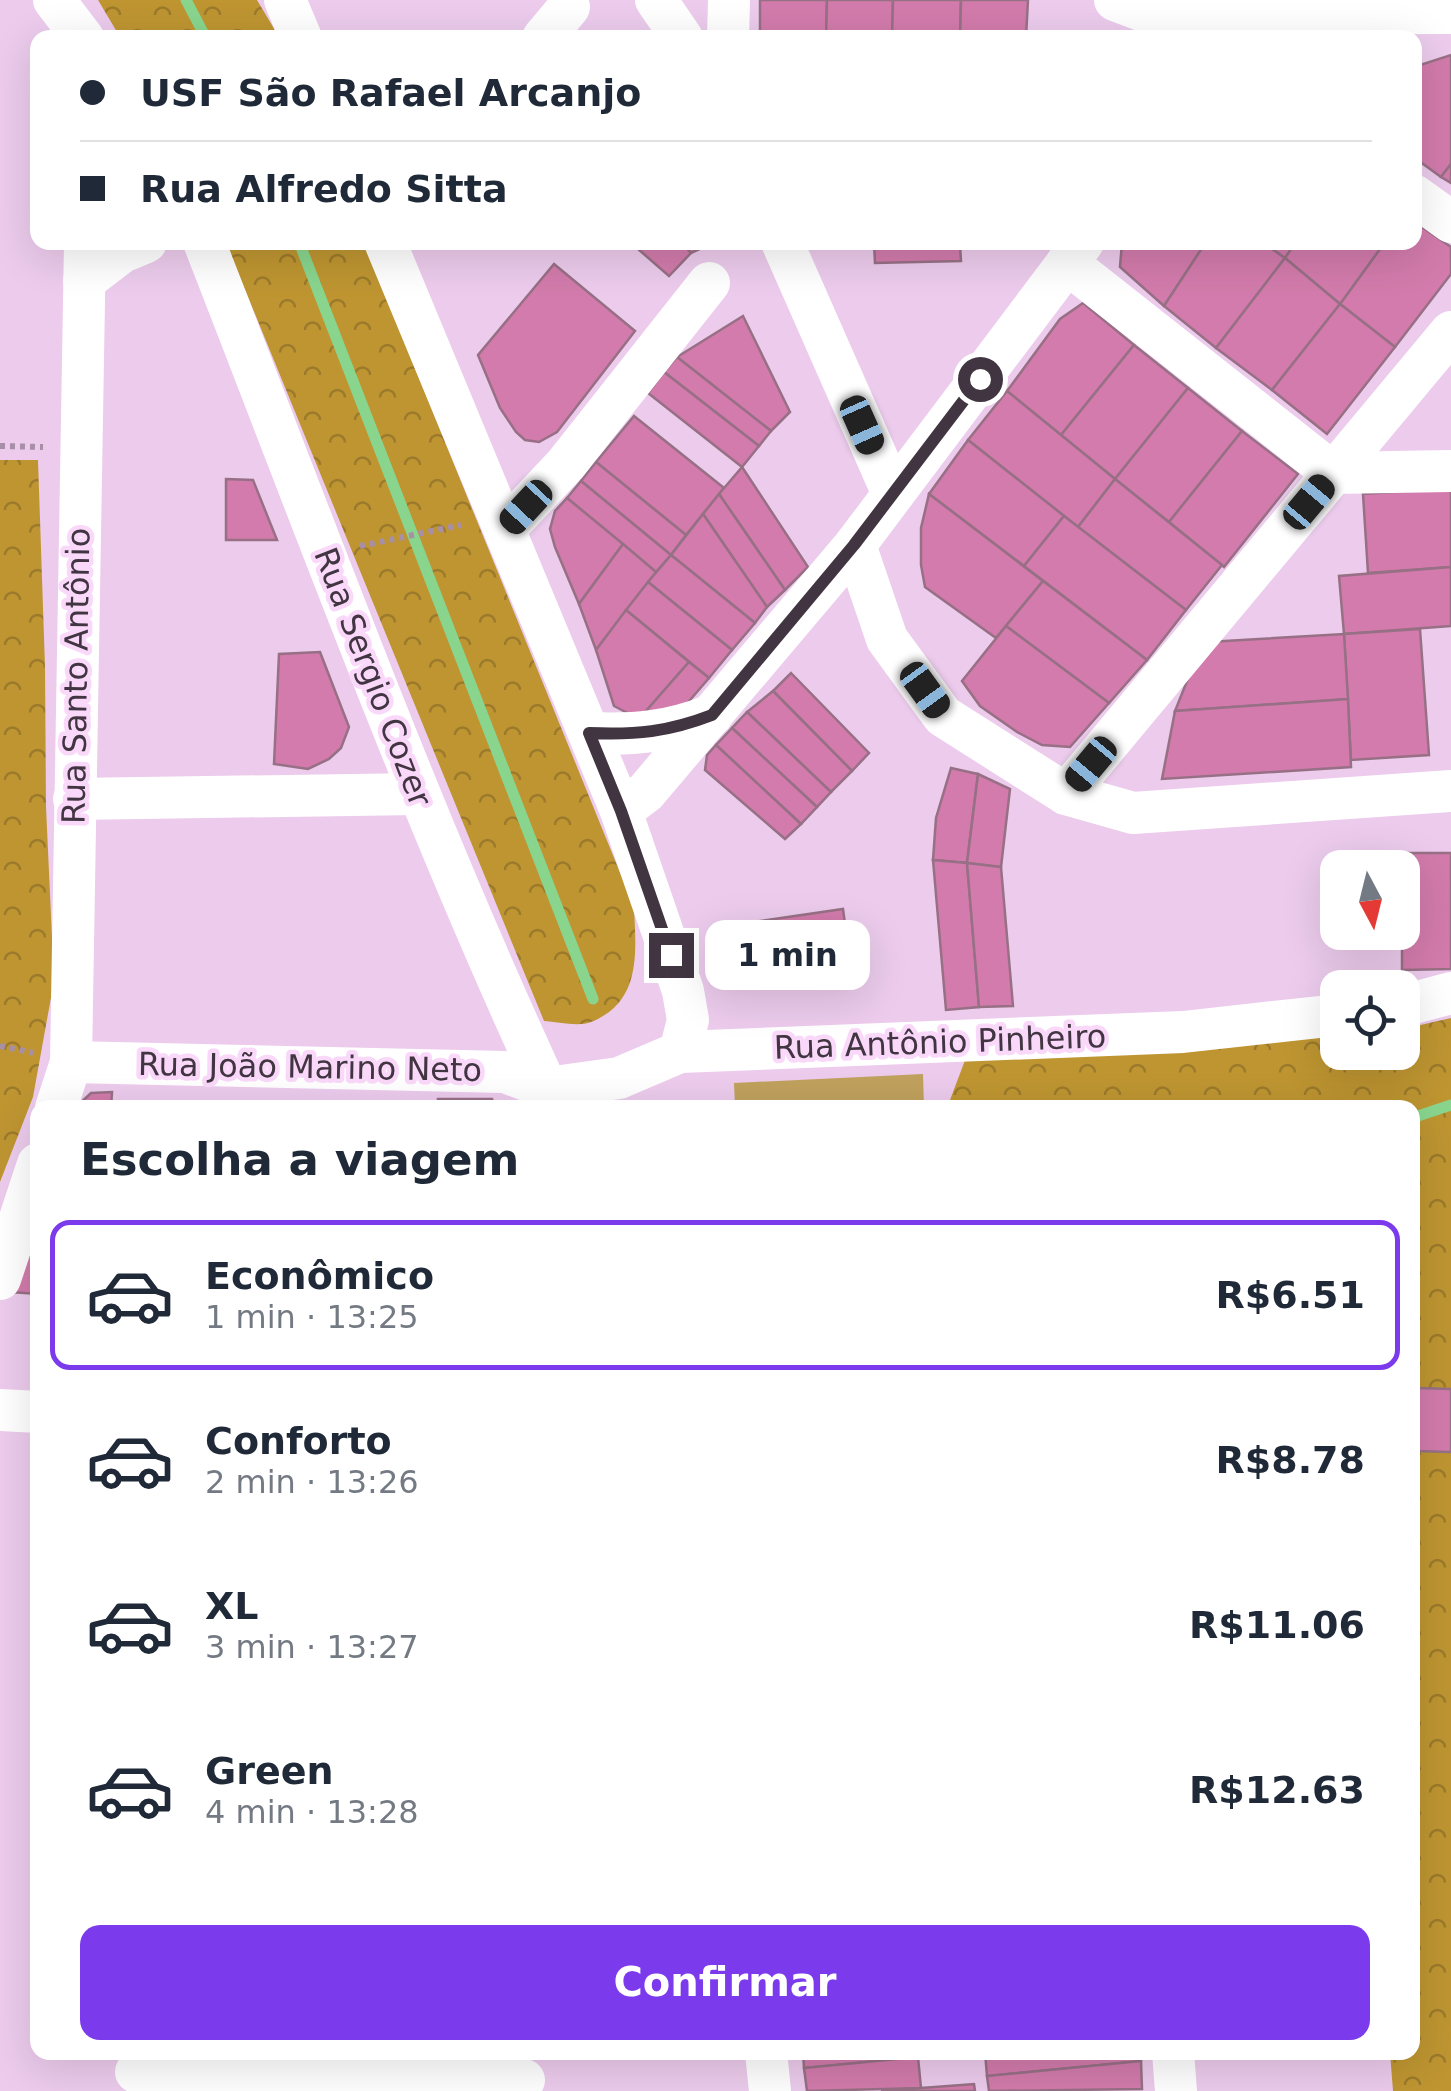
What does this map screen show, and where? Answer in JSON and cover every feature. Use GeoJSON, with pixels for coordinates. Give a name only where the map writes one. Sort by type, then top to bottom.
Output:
{"type":"FeatureCollection","features":[{"type":"Feature","properties":{"kind":"street"},"geometry":{"type":"LineString","coordinates":[[54,0],[77,30]]}},
{"type":"Feature","properties":{"kind":"street"},"geometry":{"type":"LineString","coordinates":[[286,0],[298,30]]}},
{"type":"Feature","properties":{"kind":"street"},"geometry":{"type":"LineString","coordinates":[[656,0],[677,30]]}},
{"type":"Feature","properties":{"kind":"street"},"geometry":{"type":"LineString","coordinates":[[728,30],[729,0]]}},
{"type":"Feature","properties":{"kind":"street"},"geometry":{"type":"LineString","coordinates":[[1378,30],[1408,6]]}},
{"type":"Feature","properties":{"kind":"street"},"geometry":{"type":"LineString","coordinates":[[1144,17],[1408,6],[1451,13]]}},
{"type":"Feature","properties":{"kind":"street"},"geometry":{"type":"LineString","coordinates":[[1422,201],[1451,222]]}},
{"type":"Feature","properties":{"kind":"street"},"geometry":{"type":"LineString","coordinates":[[84,262],[127,250]]}},
{"type":"Feature","properties":{"kind":"street","name":"Rua Sergio Cozer"},"geometry":{"type":"LineString","coordinates":[[207,250],[418,794],[546,1098]]}},
{"type":"Feature","properties":{"kind":"street"},"geometry":{"type":"LineString","coordinates":[[387,250],[621,811],[683,991],[688,1020],[680,1052]]}},
{"type":"Feature","properties":{"kind":"street"},"geometry":{"type":"LineString","coordinates":[[786,250],[893,494]]}},
{"type":"Feature","properties":{"kind":"street"},"geometry":{"type":"LineString","coordinates":[[621,811],[646,792],[854,545],[1075,253],[1334,473],[1451,471]]}},
{"type":"Feature","properties":{"kind":"street","name":"Rua Santo Antônio"},"geometry":{"type":"LineString","coordinates":[[59,1100],[71,1062],[84,262]]}},
{"type":"Feature","properties":{"kind":"street"},"geometry":{"type":"LineString","coordinates":[[503,522],[566,464],[708,284]]}},
{"type":"Feature","properties":{"kind":"street"},"geometry":{"type":"LineString","coordinates":[[1066,794],[1451,332]]}},
{"type":"Feature","properties":{"kind":"street"},"geometry":{"type":"LineString","coordinates":[[854,545],[888,639],[944,716],[1066,794],[1133,812],[1451,790]]}},
{"type":"Feature","properties":{"kind":"street"},"geometry":{"type":"LineString","coordinates":[[589,733],[638,736],[712,715]]}},
{"type":"Feature","properties":{"kind":"street"},"geometry":{"type":"LineString","coordinates":[[74,799],[418,794]]}},
{"type":"Feature","properties":{"kind":"street"},"geometry":{"type":"LineString","coordinates":[[1420,1001],[1451,993]]}},
{"type":"Feature","properties":{"kind":"street","name":"Rua Antônio Pinheiro"},"geometry":{"type":"LineString","coordinates":[[546,1098],[618,1078],[680,1052],[1183,1032],[1320,1017]]}},
{"type":"Feature","properties":{"kind":"street","name":"Rua João Marino Neto"},"geometry":{"type":"LineString","coordinates":[[71,1062],[505,1072],[546,1098]]}},
{"type":"Feature","properties":{"kind":"street"},"geometry":{"type":"LineString","coordinates":[[0,1279],[30,1188]]}},
{"type":"Feature","properties":{"kind":"street"},"geometry":{"type":"LineString","coordinates":[[0,1410],[30,1412]]}},
{"type":"Feature","properties":{"kind":"street"},"geometry":{"type":"LineString","coordinates":[[767,2060],[770,2091]]}},
{"type":"Feature","properties":{"kind":"street"},"geometry":{"type":"LineString","coordinates":[[1174,2060],[1176,2091]]}},
{"type":"Feature","properties":{"kind":"street"},"geometry":{"type":"LineString","coordinates":[[136,2072],[524,2075]]}},
{"type":"Feature","properties":{"kind":"path"},"geometry":{"type":"LineString","coordinates":[[362,547],[503,522]]}},
{"type":"Feature","properties":{"kind":"path"},"geometry":{"type":"LineString","coordinates":[[0,1046],[10,1048]]}},
{"type":"Feature","properties":{"kind":"green space"},"geometry":{"type":"Polygon","coordinates":[[[98,0],[257,0],[275,30],[116,30],[98,0]]]}},
{"type":"Feature","properties":{"kind":"green space"},"geometry":{"type":"Polygon","coordinates":[[[229,250],[367,250],[634,907],[635,958],[628,989],[620,1002],[591,1022],[544,1021],[229,250]]]}},
{"type":"Feature","properties":{"kind":"green space"},"geometry":{"type":"Polygon","coordinates":[[[0,460],[38,460],[54,981],[33,1097],[0,1182],[0,460]]]}},
{"type":"Feature","properties":{"kind":"green space"},"geometry":{"type":"Polygon","coordinates":[[[1451,1018],[1451,2091],[1393,2091],[1391,2060],[1420,2060],[1420,1100],[950,1100],[967,1055],[1320,1038],[1320,1070],[1420,1070],[1420,1025],[1451,1018]]]}},
{"type":"Feature","properties":{"kind":"shaded area"},"geometry":{"type":"Polygon","coordinates":[[[923,1074],[924,1100],[735,1100],[734,1083],[923,1074]]]}},
{"type":"Feature","properties":{"kind":"building"},"geometry":{"type":"Polygon","coordinates":[[[760,0],[827,0],[826,30],[760,30],[760,0]]]}},
{"type":"Feature","properties":{"kind":"building"},"geometry":{"type":"Polygon","coordinates":[[[827,0],[893,0],[892,30],[826,30],[827,0]]]}},
{"type":"Feature","properties":{"kind":"building"},"geometry":{"type":"Polygon","coordinates":[[[893,0],[961,0],[960,30],[892,30],[893,0]]]}},
{"type":"Feature","properties":{"kind":"building"},"geometry":{"type":"Polygon","coordinates":[[[961,0],[1028,0],[1026,30],[960,30],[961,0]]]}},
{"type":"Feature","properties":{"kind":"building"},"geometry":{"type":"Polygon","coordinates":[[[1451,55],[1451,164],[1441,177],[1422,163],[1422,64],[1451,55]]]}},
{"type":"Feature","properties":{"kind":"building"},"geometry":{"type":"Polygon","coordinates":[[[1451,164],[1451,183],[1441,177],[1451,164]]]}},
{"type":"Feature","properties":{"kind":"building"},"geometry":{"type":"Polygon","coordinates":[[[1422,227],[1451,247],[1451,274],[1395,347],[1340,304],[1379,250],[1422,250],[1422,227]]]}},
{"type":"Feature","properties":{"kind":"building"},"geometry":{"type":"Polygon","coordinates":[[[639,250],[689,250],[691,253],[669,276],[639,250]]]}},
{"type":"Feature","properties":{"kind":"building"},"geometry":{"type":"Polygon","coordinates":[[[874,250],[960,250],[961,261],[875,263],[874,250]]]}},
{"type":"Feature","properties":{"kind":"building"},"geometry":{"type":"Polygon","coordinates":[[[1121,250],[1201,250],[1164,306],[1120,267],[1121,250]]]}},
{"type":"Feature","properties":{"kind":"building"},"geometry":{"type":"Polygon","coordinates":[[[1201,250],[1274,250],[1285,258],[1216,348],[1164,306],[1201,250]]]}},
{"type":"Feature","properties":{"kind":"building"},"geometry":{"type":"Polygon","coordinates":[[[1274,250],[1290,250],[1285,258],[1274,250]]]}},
{"type":"Feature","properties":{"kind":"building"},"geometry":{"type":"Polygon","coordinates":[[[1290,250],[1379,250],[1340,304],[1285,258],[1290,250]]]}},
{"type":"Feature","properties":{"kind":"building"},"geometry":{"type":"Polygon","coordinates":[[[1285,258],[1340,304],[1272,390],[1216,348],[1285,258]]]}},
{"type":"Feature","properties":{"kind":"building"},"geometry":{"type":"Polygon","coordinates":[[[554,264],[635,331],[557,432],[539,442],[525,440],[516,432],[500,408],[478,355],[554,264]]]}},
{"type":"Feature","properties":{"kind":"building"},"geometry":{"type":"Polygon","coordinates":[[[1083,303],[1134,345],[1061,435],[1007,391],[1060,319],[1083,303]]]}},
{"type":"Feature","properties":{"kind":"building"},"geometry":{"type":"Polygon","coordinates":[[[1340,304],[1395,347],[1327,434],[1272,390],[1340,304]]]}},
{"type":"Feature","properties":{"kind":"building"},"geometry":{"type":"Polygon","coordinates":[[[743,316],[790,412],[771,431],[677,357],[743,316]]]}},
{"type":"Feature","properties":{"kind":"building"},"geometry":{"type":"Polygon","coordinates":[[[1134,345],[1188,388],[1115,479],[1061,435],[1134,345]]]}},
{"type":"Feature","properties":{"kind":"building"},"geometry":{"type":"Polygon","coordinates":[[[677,357],[771,431],[759,446],[664,372],[677,357]]]}},
{"type":"Feature","properties":{"kind":"building"},"geometry":{"type":"Polygon","coordinates":[[[664,372],[759,446],[742,467],[648,393],[664,372]]]}},
{"type":"Feature","properties":{"kind":"building"},"geometry":{"type":"Polygon","coordinates":[[[1188,388],[1242,431],[1169,522],[1115,479],[1188,388]]]}},
{"type":"Feature","properties":{"kind":"building"},"geometry":{"type":"Polygon","coordinates":[[[1007,391],[1115,479],[1078,527],[968,440],[1007,391]]]}},
{"type":"Feature","properties":{"kind":"building"},"geometry":{"type":"Polygon","coordinates":[[[634,416],[724,488],[686,535],[596,462],[634,416]]]}},
{"type":"Feature","properties":{"kind":"building"},"geometry":{"type":"Polygon","coordinates":[[[1242,431],[1298,474],[1224,567],[1169,522],[1242,431]]]}},
{"type":"Feature","properties":{"kind":"building"},"geometry":{"type":"Polygon","coordinates":[[[968,440],[1064,516],[1024,566],[929,494],[968,440]]]}},
{"type":"Feature","properties":{"kind":"building"},"geometry":{"type":"Polygon","coordinates":[[[596,462],[686,535],[671,555],[581,481],[596,462]]]}},
{"type":"Feature","properties":{"kind":"building"},"geometry":{"type":"Polygon","coordinates":[[[742,467],[808,567],[785,590],[719,494],[742,467]]]}},
{"type":"Feature","properties":{"kind":"building"},"geometry":{"type":"Polygon","coordinates":[[[226,479],[253,480],[277,540],[226,540],[226,479]]]}},
{"type":"Feature","properties":{"kind":"building"},"geometry":{"type":"Polygon","coordinates":[[[1115,479],[1222,565],[1186,610],[1078,527],[1115,479]]]}},
{"type":"Feature","properties":{"kind":"building"},"geometry":{"type":"Polygon","coordinates":[[[581,481],[671,555],[656,572],[567,498],[581,481]]]}},
{"type":"Feature","properties":{"kind":"building"},"geometry":{"type":"Polygon","coordinates":[[[1451,488],[1451,567],[1368,573],[1363,494],[1451,488]]]}},
{"type":"Feature","properties":{"kind":"building"},"geometry":{"type":"Polygon","coordinates":[[[719,494],[785,590],[767,607],[703,514],[719,494]]]}},
{"type":"Feature","properties":{"kind":"building"},"geometry":{"type":"Polygon","coordinates":[[[929,494],[1043,581],[996,638],[925,587],[921,528],[929,494]]]}},
{"type":"Feature","properties":{"kind":"building"},"geometry":{"type":"Polygon","coordinates":[[[567,498],[623,544],[579,604],[550,529],[555,511],[567,498]]]}},
{"type":"Feature","properties":{"kind":"building"},"geometry":{"type":"Polygon","coordinates":[[[703,514],[767,607],[755,623],[671,555],[703,514]]]}},
{"type":"Feature","properties":{"kind":"building"},"geometry":{"type":"Polygon","coordinates":[[[1064,516],[1186,610],[1147,660],[1024,566],[1064,516]]]}},
{"type":"Feature","properties":{"kind":"building"},"geometry":{"type":"Polygon","coordinates":[[[623,544],[656,572],[596,650],[579,604],[623,544]]]}},
{"type":"Feature","properties":{"kind":"building"},"geometry":{"type":"Polygon","coordinates":[[[671,555],[755,623],[732,650],[648,582],[671,555]]]}},
{"type":"Feature","properties":{"kind":"building"},"geometry":{"type":"Polygon","coordinates":[[[1451,567],[1451,626],[1344,634],[1339,576],[1451,567]]]}},
{"type":"Feature","properties":{"kind":"building"},"geometry":{"type":"Polygon","coordinates":[[[1043,581],[1147,660],[1109,703],[1006,626],[1043,581]]]}},
{"type":"Feature","properties":{"kind":"building"},"geometry":{"type":"Polygon","coordinates":[[[648,582],[732,650],[709,678],[626,610],[648,582]]]}},
{"type":"Feature","properties":{"kind":"building"},"geometry":{"type":"Polygon","coordinates":[[[626,610],[689,662],[639,719],[614,706],[596,650],[626,610]]]}},
{"type":"Feature","properties":{"kind":"building"},"geometry":{"type":"Polygon","coordinates":[[[1006,626],[1109,703],[1070,747],[1042,745],[1017,732],[980,706],[962,681],[1006,626]]]}},
{"type":"Feature","properties":{"kind":"building"},"geometry":{"type":"Polygon","coordinates":[[[1420,629],[1429,755],[1351,760],[1344,634],[1420,629]]]}},
{"type":"Feature","properties":{"kind":"building"},"geometry":{"type":"Polygon","coordinates":[[[1344,634],[1348,699],[1175,711],[1208,642],[1344,634]]]}},
{"type":"Feature","properties":{"kind":"building"},"geometry":{"type":"Polygon","coordinates":[[[320,652],[349,727],[341,748],[308,769],[274,764],[279,654],[320,652]]]}},
{"type":"Feature","properties":{"kind":"building"},"geometry":{"type":"Polygon","coordinates":[[[689,662],[709,678],[678,714],[639,719],[689,662]]]}},
{"type":"Feature","properties":{"kind":"building"},"geometry":{"type":"Polygon","coordinates":[[[791,673],[869,753],[852,771],[773,691],[791,673]]]}},
{"type":"Feature","properties":{"kind":"building"},"geometry":{"type":"Polygon","coordinates":[[[773,691],[852,771],[831,792],[747,712],[773,691]]]}},
{"type":"Feature","properties":{"kind":"building"},"geometry":{"type":"Polygon","coordinates":[[[1348,699],[1351,767],[1162,779],[1175,711],[1348,699]]]}},
{"type":"Feature","properties":{"kind":"building"},"geometry":{"type":"Polygon","coordinates":[[[747,712],[831,792],[817,807],[732,728],[747,712]]]}},
{"type":"Feature","properties":{"kind":"building"},"geometry":{"type":"Polygon","coordinates":[[[732,728],[817,807],[801,824],[716,745],[732,728]]]}},
{"type":"Feature","properties":{"kind":"building"},"geometry":{"type":"Polygon","coordinates":[[[716,745],[801,824],[785,839],[705,770],[707,755],[716,745]]]}},
{"type":"Feature","properties":{"kind":"building"},"geometry":{"type":"Polygon","coordinates":[[[951,768],[978,774],[967,863],[933,860],[936,818],[951,768]]]}},
{"type":"Feature","properties":{"kind":"building"},"geometry":{"type":"Polygon","coordinates":[[[978,774],[1010,789],[1001,867],[967,863],[978,774]]]}},
{"type":"Feature","properties":{"kind":"building"},"geometry":{"type":"Polygon","coordinates":[[[1420,853],[1451,853],[1451,969],[1402,970],[1402,950],[1420,950],[1420,853]]]}},
{"type":"Feature","properties":{"kind":"building"},"geometry":{"type":"Polygon","coordinates":[[[933,860],[967,863],[979,1007],[946,1010],[933,860]]]}},
{"type":"Feature","properties":{"kind":"building"},"geometry":{"type":"Polygon","coordinates":[[[967,863],[1001,867],[1013,1006],[979,1007],[967,863]]]}},
{"type":"Feature","properties":{"kind":"building"},"geometry":{"type":"Polygon","coordinates":[[[843,909],[852,976],[780,986],[761,974],[753,922],[843,909]]]}},
{"type":"Feature","properties":{"kind":"building"},"geometry":{"type":"Polygon","coordinates":[[[112,1092],[112,1100],[84,1100],[91,1093],[112,1092]]]}},
{"type":"Feature","properties":{"kind":"building"},"geometry":{"type":"Polygon","coordinates":[[[28,1237],[30,1237],[30,1293],[10,1292],[28,1237]]]}},
{"type":"Feature","properties":{"kind":"building"},"geometry":{"type":"Polygon","coordinates":[[[1420,1388],[1451,1389],[1451,1452],[1420,1451],[1420,1388]]]}},
{"type":"Feature","properties":{"kind":"building"},"geometry":{"type":"Polygon","coordinates":[[[804,2060],[887,2060],[804,2068],[804,2060]]]}},
{"type":"Feature","properties":{"kind":"building"},"geometry":{"type":"Polygon","coordinates":[[[918,2060],[921,2088],[807,2091],[804,2068],[918,2060]]]}},
{"type":"Feature","properties":{"kind":"building"},"geometry":{"type":"Polygon","coordinates":[[[986,2060],[1141,2061],[987,2076],[986,2060]]]}},
{"type":"Feature","properties":{"kind":"building"},"geometry":{"type":"Polygon","coordinates":[[[1141,2061],[1142,2089],[989,2091],[987,2076],[1141,2061]]]}},
{"type":"Feature","properties":{"kind":"building"},"geometry":{"type":"Polygon","coordinates":[[[974,2084],[975,2091],[881,2091],[921,2088],[974,2084]]]}},
{"type":"Feature","properties":{"kind":"waterway"},"geometry":{"type":"LineString","coordinates":[[186,0],[202,30]]}},
{"type":"Feature","properties":{"kind":"waterway"},"geometry":{"type":"LineString","coordinates":[[302,250],[593,999]]}},
{"type":"Feature","properties":{"kind":"waterway"},"geometry":{"type":"LineString","coordinates":[[1420,1115],[1451,1105]]}},
{"type":"Feature","properties":{"kind":"route"},"geometry":{"type":"LineString","coordinates":[[671,955],[589,733],[638,736],[712,715],[854,545],[980,379]]}}]}
